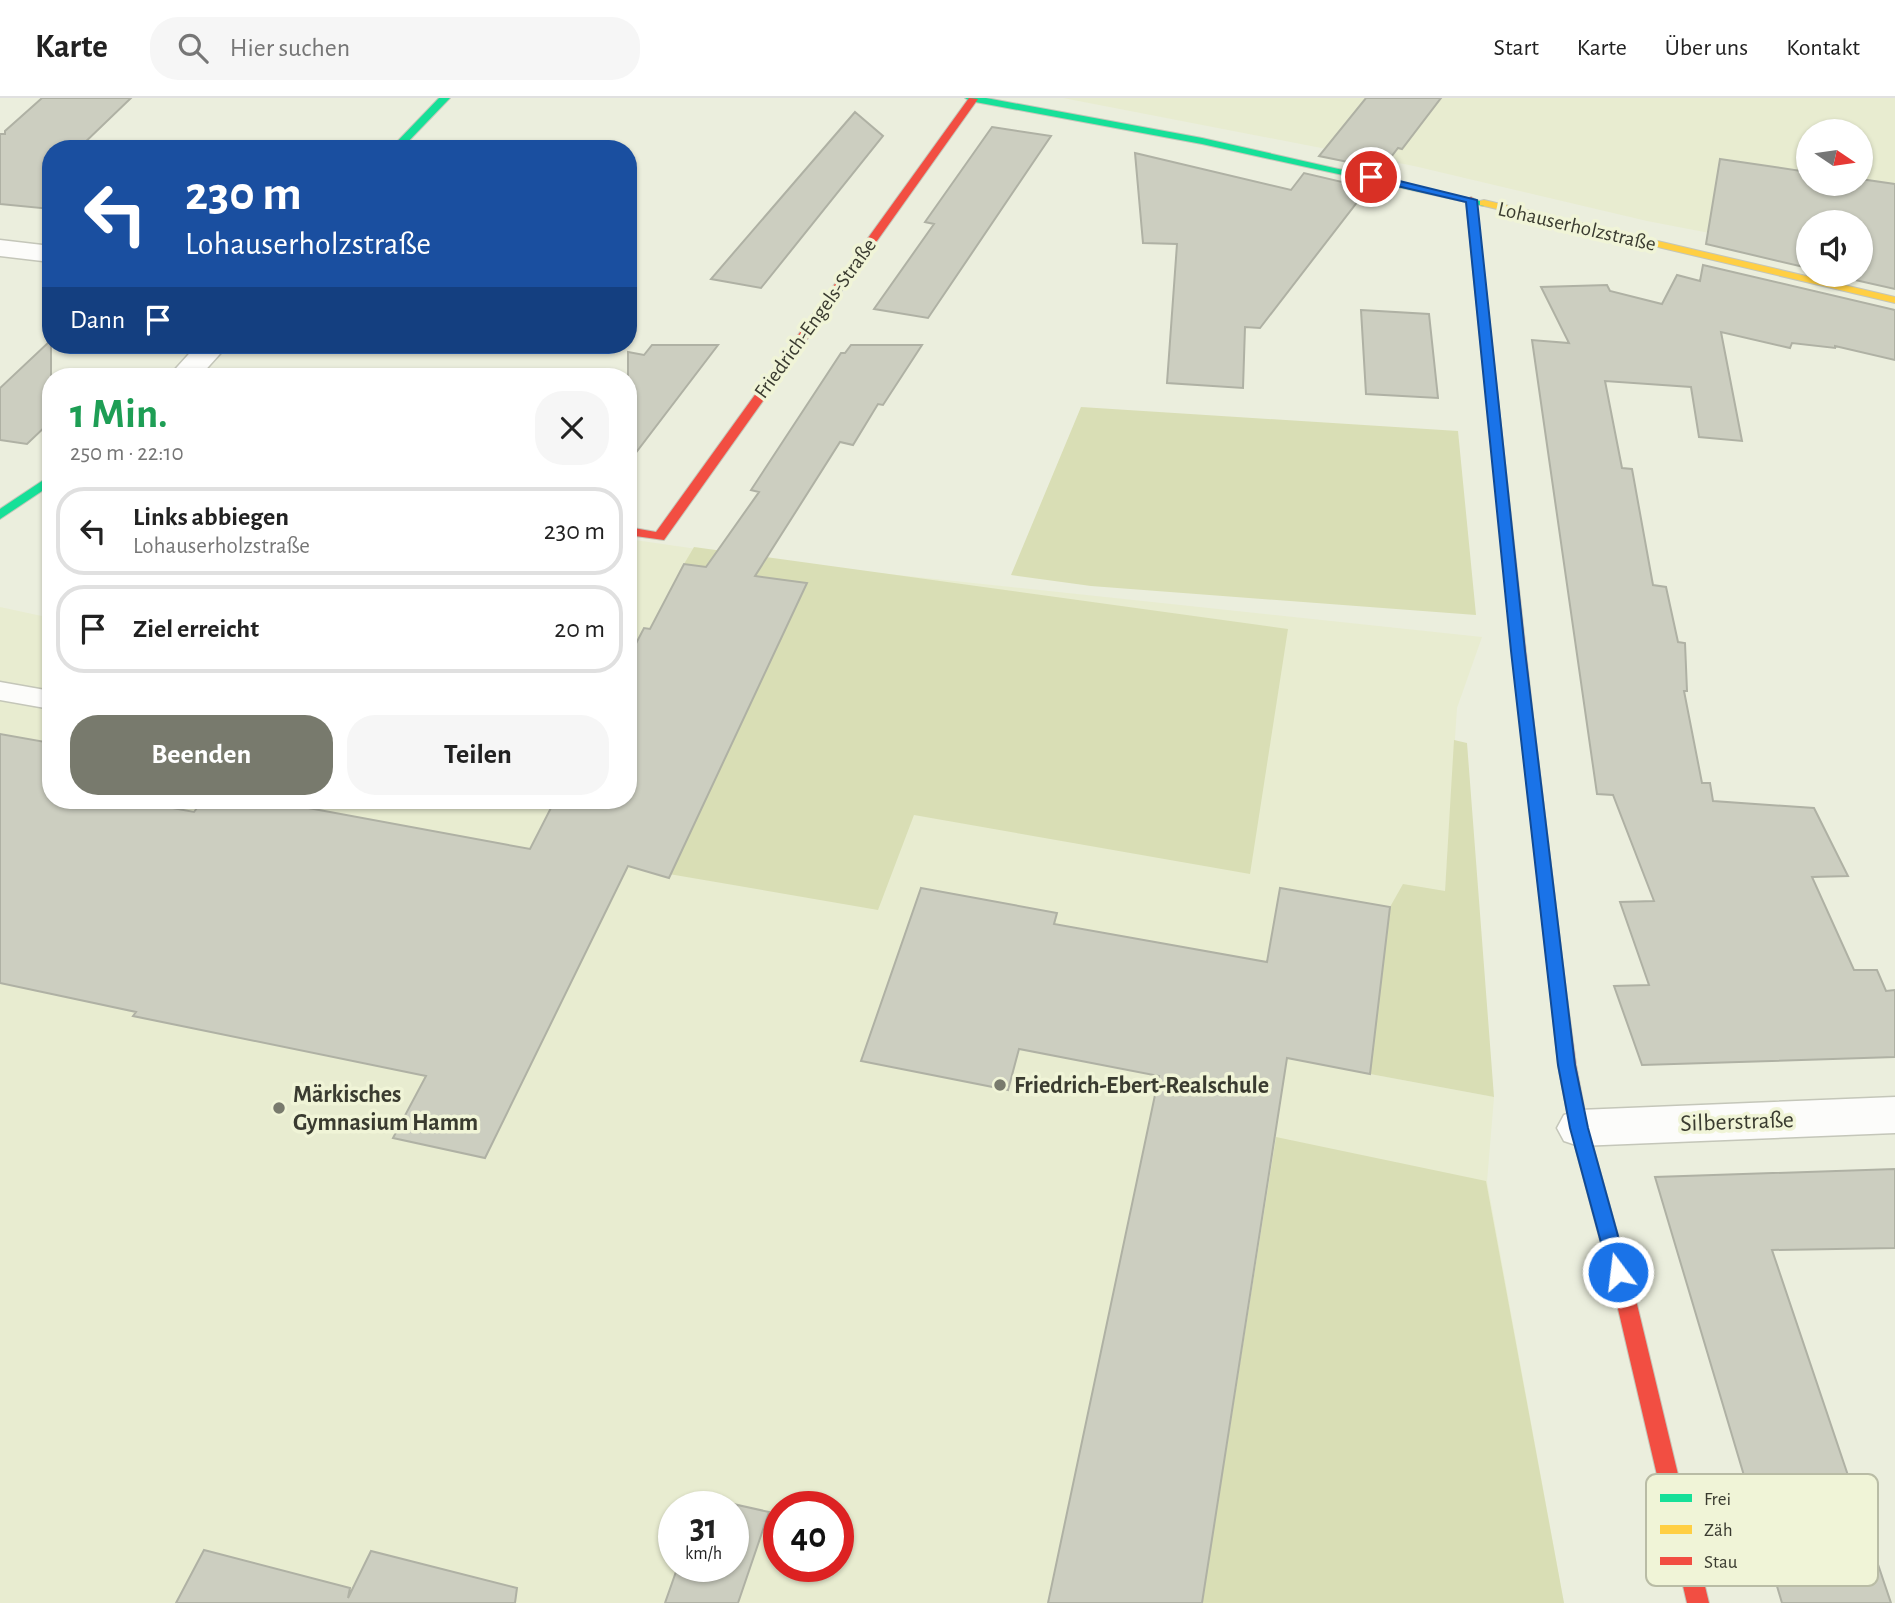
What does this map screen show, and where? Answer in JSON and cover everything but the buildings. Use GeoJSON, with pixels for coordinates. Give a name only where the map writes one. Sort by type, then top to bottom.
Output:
{"type":"FeatureCollection","features":[{"type":"Feature","properties":{"kind":"street"},"geometry":{"type":"LineString","coordinates":[[404,140],[445,98]]}},
{"type":"Feature","properties":{"kind":"street","name":"Lohauserholzstraße"},"geometry":{"type":"LineString","coordinates":[[971,98],[1180,136],[1471,200],[1895,300]]}},
{"type":"Feature","properties":{"kind":"street","name":"Friedrich-Engels-Straße"},"geometry":{"type":"LineString","coordinates":[[637,533],[659,537],[971,98]]}},
{"type":"Feature","properties":{"kind":"street"},"geometry":{"type":"LineString","coordinates":[[1471,200],[1519,664],[1567,1065],[1579,1128],[1625,1296],[1667,1474]]}},
{"type":"Feature","properties":{"kind":"street"},"geometry":{"type":"LineString","coordinates":[[0,248],[42,253]]}},
{"type":"Feature","properties":{"kind":"street"},"geometry":{"type":"LineString","coordinates":[[191,368],[205,354]]}},
{"type":"Feature","properties":{"kind":"street"},"geometry":{"type":"LineString","coordinates":[[0,515],[42,485]]}},
{"type":"Feature","properties":{"kind":"street","name":"Silberstraße"},"geometry":{"type":"LineString","coordinates":[[1579,1128],[1895,1115]]}},
{"type":"Feature","properties":{"kind":"lane"},"geometry":{"type":"LineString","coordinates":[[0,691],[42,698]]}},
{"type":"Feature","properties":{"kind":"shaded area"},"geometry":{"type":"Polygon","coordinates":[[[1063,98],[1895,98],[1895,269],[1873,239],[1873,210],[1796,210],[1796,250],[1647,221],[1414,166],[1063,98]]]}},
{"type":"Feature","properties":{"kind":"shaded area"},"geometry":{"type":"Polygon","coordinates":[[[1081,407],[1458,431],[1476,615],[1091,586],[1011,575],[1081,407]]]}},
{"type":"Feature","properties":{"kind":"shaded area","name":"Friedrich-Ebert-Realschule"},"geometry":{"type":"Polygon","coordinates":[[[637,540],[822,567],[1482,637],[1457,708],[1445,891],[1370,1074],[1494,1097],[1487,1181],[1564,1603],[0,1603],[0,607],[42,616],[42,809],[637,809],[637,540]]]}},
{"type":"Feature","properties":{"kind":"shaded area"},"geometry":{"type":"Polygon","coordinates":[[[694,547],[1288,629],[1250,874],[914,815],[878,910],[669,874],[807,584],[684,564],[694,547]]]}},
{"type":"Feature","properties":{"kind":"shaded area"},"geometry":{"type":"Polygon","coordinates":[[[1454,740],[1467,743],[1494,1097],[1370,1074],[1390,907],[1403,884],[1445,891],[1454,740]]]}},
{"type":"Feature","properties":{"kind":"shaded area"},"geometry":{"type":"Polygon","coordinates":[[[1276,1137],[1486,1181],[1564,1603],[1202,1603],[1276,1137]]]}},
{"type":"Feature","properties":{"kind":"traffic: fast"},"geometry":{"type":"LineString","coordinates":[[404,140],[445,98]]}},
{"type":"Feature","properties":{"kind":"traffic: fast"},"geometry":{"type":"LineString","coordinates":[[970,98],[1202,141],[1484,203]]}},
{"type":"Feature","properties":{"kind":"traffic: fast"},"geometry":{"type":"LineString","coordinates":[[0,515],[42,485]]}},
{"type":"Feature","properties":{"kind":"traffic: slow"},"geometry":{"type":"LineString","coordinates":[[1484,203],[1895,300]]}},
{"type":"Feature","properties":{"kind":"traffic: slow"},"geometry":{"type":"LineString","coordinates":[[1526,716],[1558,990]]}},
{"type":"Feature","properties":{"kind":"traffic: jam"},"geometry":{"type":"LineString","coordinates":[[637,533],[659,537],[973,99]]}},
{"type":"Feature","properties":{"kind":"traffic: jam"},"geometry":{"type":"LineString","coordinates":[[1471,200],[1526,716]]}},
{"type":"Feature","properties":{"kind":"traffic: jam"},"geometry":{"type":"LineString","coordinates":[[1558,990],[1567,1065],[1579,1128],[1625,1296],[1667,1474]]}},
{"type":"Feature","properties":{"kind":"traffic: jam"},"geometry":{"type":"LineString","coordinates":[[1694,1586],[1698,1603]]}},
{"type":"Feature","properties":{"kind":"place","name":"Friedrich-Ebert-Realschule"},"geometry":{"type":"Point","coordinates":[1000,1085]}},
{"type":"Feature","properties":{"kind":"place","name":"Märkisches Gymnasium Hamm"},"geometry":{"type":"Point","coordinates":[279,1108]}},
{"type":"Feature","properties":{"kind":"route"},"geometry":{"type":"LineString","coordinates":[[1371,177],[1471,200],[1518,651],[1567,1065],[1579,1128],[1618,1272]]}}]}
